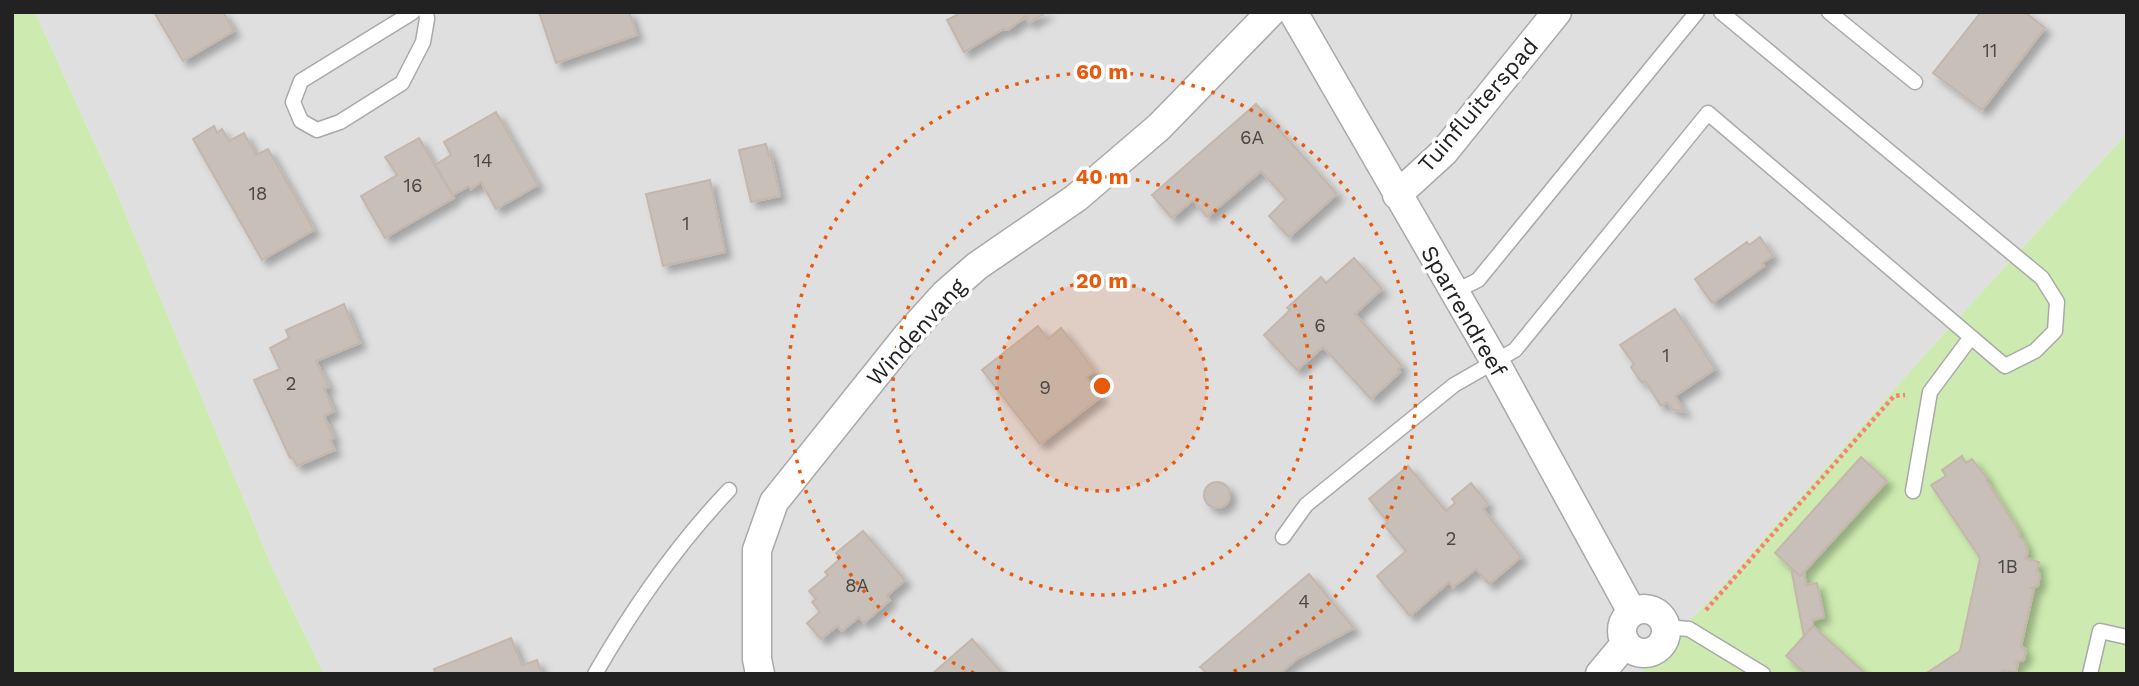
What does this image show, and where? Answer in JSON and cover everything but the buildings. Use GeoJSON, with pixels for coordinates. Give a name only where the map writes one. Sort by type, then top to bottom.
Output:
{"type":"FeatureCollection","features":[{"type":"Feature","properties":{"kind":"street","name":"Windenvang"},"geometry":{"type":"LineString","coordinates":[[761,674],[757,659],[757,550],[774,502],[907,336],[945,294],[977,266],[1076,198],[1159,127],[1271,12]]}},
{"type":"Feature","properties":{"kind":"street","name":"Sparrendreef"},"geometry":{"type":"LineString","coordinates":[[1293,12],[1494,360],[1632,612]]}},
{"type":"Feature","properties":{"kind":"street","name":"Tuinfluiterspad"},"geometry":{"type":"LineString","coordinates":[[1397,195],[1444,152],[1557,12]]}},
{"type":"Feature","properties":{"kind":"street"},"geometry":{"type":"LineString","coordinates":[[1646,609],[1653,611],[1677,628],[1652,651],[1638,653],[1625,644],[1621,631],[1623,623],[1632,612],[1646,609]]}},
{"type":"Feature","properties":{"kind":"street"},"geometry":{"type":"LineString","coordinates":[[1600,674],[1625,644]]}},
{"type":"Feature","properties":{"kind":"lane"},"geometry":{"type":"LineString","coordinates":[[413,12],[301,81],[293,102],[301,121],[317,130],[340,122],[402,83],[423,42],[426,12]]}},
{"type":"Feature","properties":{"kind":"lane"},"geometry":{"type":"LineString","coordinates":[[1454,292],[1478,280],[1698,12]]}},
{"type":"Feature","properties":{"kind":"lane"},"geometry":{"type":"LineString","coordinates":[[1283,537],[1306,505],[1454,385],[1515,350],[1708,113],[2005,366],[2035,351],[2055,331],[2057,302],[2042,278],[1721,12]]}},
{"type":"Feature","properties":{"kind":"lane"},"geometry":{"type":"LineString","coordinates":[[1829,12],[1915,82]]}},
{"type":"Feature","properties":{"kind":"lane"},"geometry":{"type":"LineString","coordinates":[[1913,491],[1930,392],[1971,337]]}},
{"type":"Feature","properties":{"kind":"lane"},"geometry":{"type":"LineString","coordinates":[[595,674],[666,562],[729,489]]}},
{"type":"Feature","properties":{"kind":"lane"},"geometry":{"type":"LineString","coordinates":[[1677,628],[1763,674]]}},
{"type":"Feature","properties":{"kind":"lane"},"geometry":{"type":"LineString","coordinates":[[2091,674],[2100,631],[2127,637]]}},
{"type":"Feature","properties":{"kind":"path"},"geometry":{"type":"LineString","coordinates":[[1677,628],[1894,396],[1930,392]]}},
{"type":"Feature","properties":{"kind":"shaded area"},"geometry":{"type":"Polygon","coordinates":[[[35,12],[2127,12],[2127,133],[1919,361],[1719,590],[1639,674],[324,674],[272,567],[114,186],[35,12]]]}},
{"type":"Feature","properties":{"kind":"green space"},"geometry":{"type":"Polygon","coordinates":[[[12,12],[35,12],[114,186],[272,567],[324,674],[12,674],[12,12]]]}},
{"type":"Feature","properties":{"kind":"green space"},"geometry":{"type":"Polygon","coordinates":[[[2127,133],[2127,674],[1639,674],[1719,590],[1919,361],[2127,133]]]}}]}
